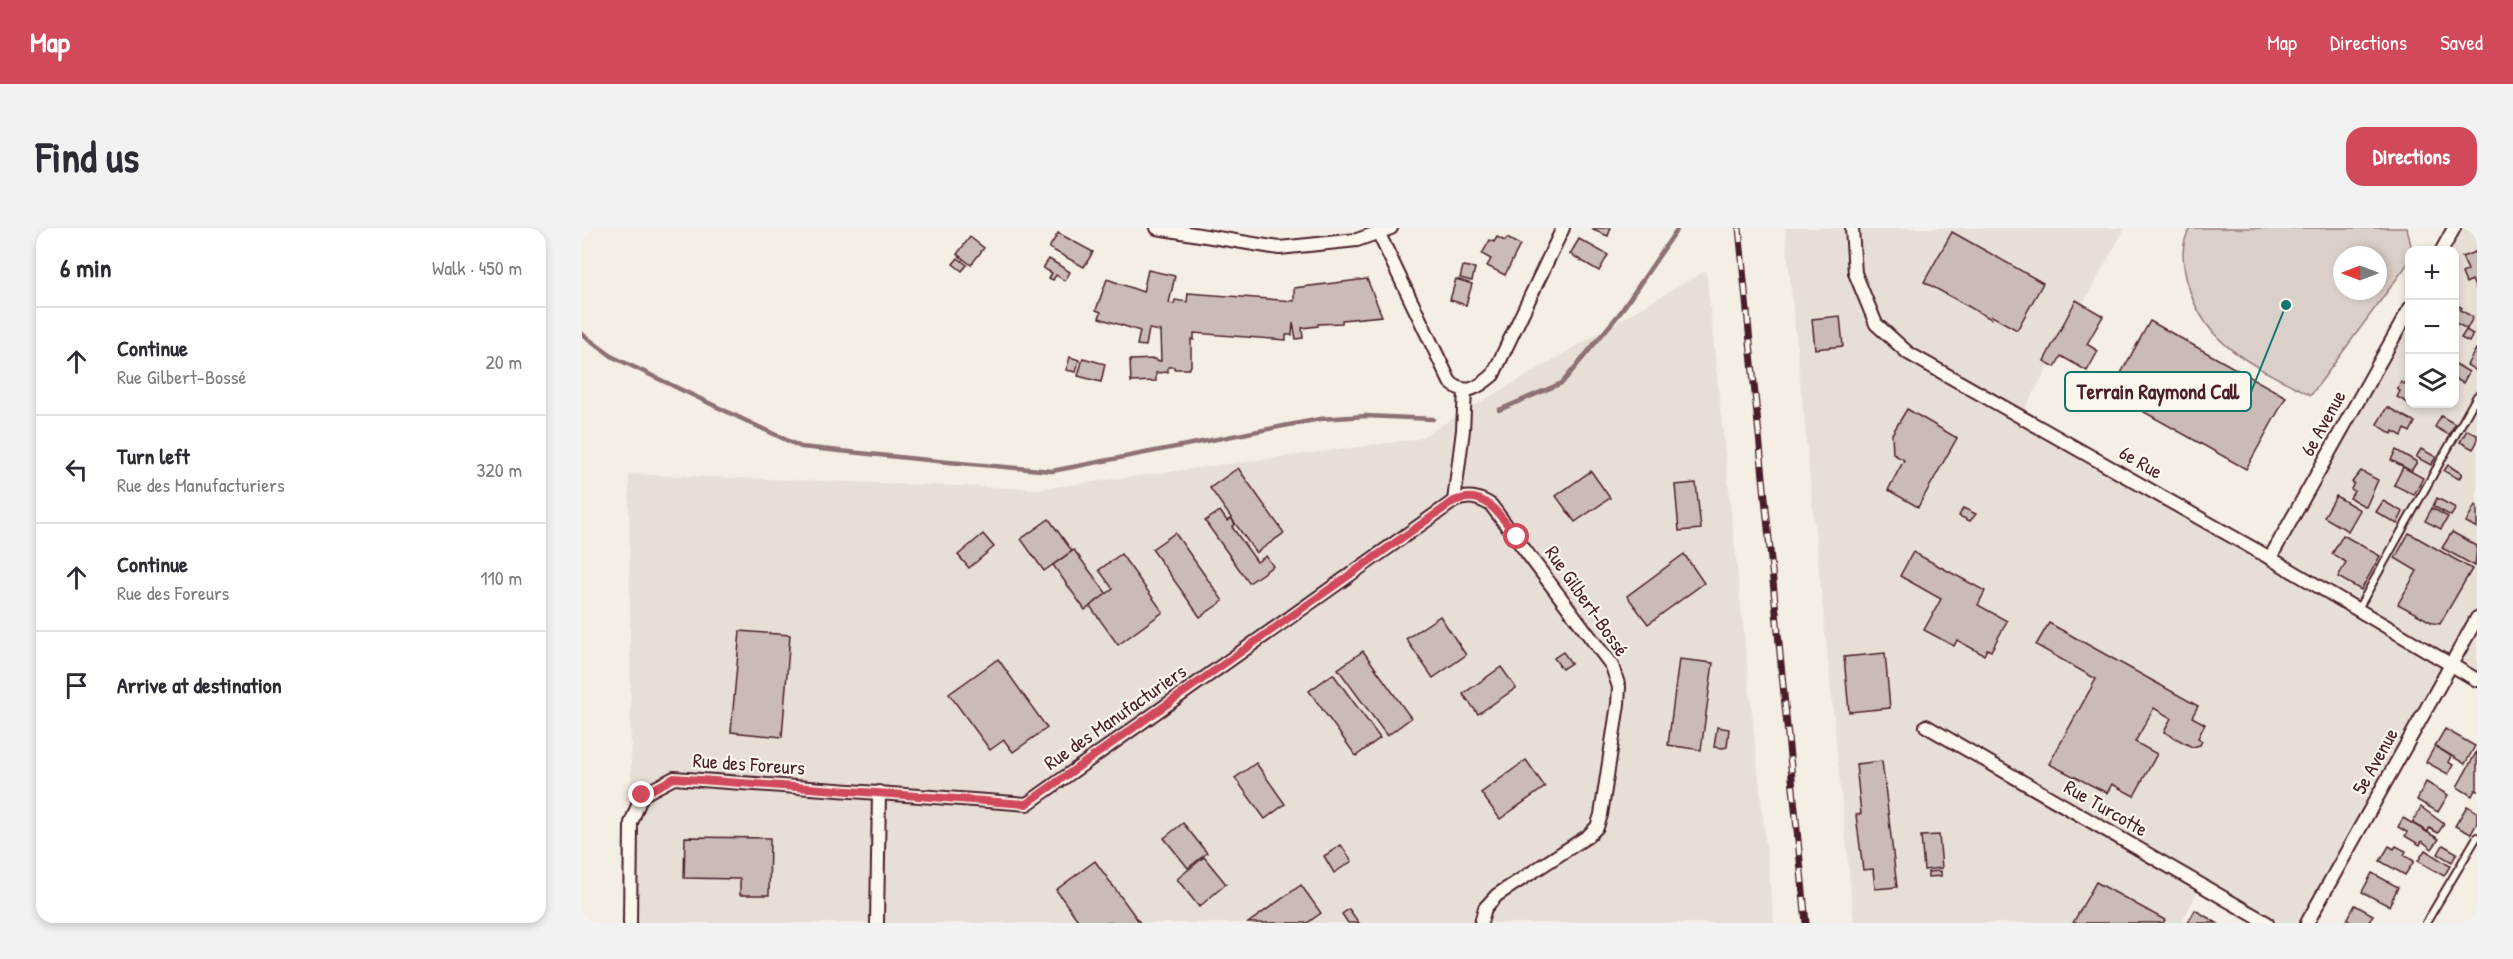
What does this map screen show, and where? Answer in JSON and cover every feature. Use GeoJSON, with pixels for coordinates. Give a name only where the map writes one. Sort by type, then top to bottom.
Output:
{"type":"FeatureCollection","features":[{"type":"Feature","properties":{"kind":"street"},"geometry":{"type":"LineString","coordinates":[[1157,228],[1279,248],[1357,240],[1391,228]]}},
{"type":"Feature","properties":{"kind":"street"},"geometry":{"type":"LineString","coordinates":[[1378,234],[1450,382],[1456,388],[1465,390],[1476,389],[1493,375],[1563,228]]}},
{"type":"Feature","properties":{"kind":"street","name":"6e Rue"},"geometry":{"type":"LineString","coordinates":[[1852,228],[1855,273],[1876,324],[1908,353],[2270,558],[2477,680]]}},
{"type":"Feature","properties":{"kind":"street"},"geometry":{"type":"LineString","coordinates":[[2444,246],[2454,228]]}},
{"type":"Feature","properties":{"kind":"street","name":"6e Avenue"},"geometry":{"type":"LineString","coordinates":[[2270,558],[2405,315]]}},
{"type":"Feature","properties":{"kind":"street"},"geometry":{"type":"LineString","coordinates":[[1454,501],[1463,430],[1465,390]]}},
{"type":"Feature","properties":{"kind":"street","name":"Rue Gilbert-Bossé"},"geometry":{"type":"LineString","coordinates":[[1454,501],[1465,496],[1479,498],[1491,505],[1612,666],[1619,687],[1601,815],[1597,827],[1588,836],[1497,895],[1485,908],[1481,923]]}},
{"type":"Feature","properties":{"kind":"street","name":"Rue des Manufacturiers"},"geometry":{"type":"LineString","coordinates":[[879,792],[1026,804],[1454,501]]}},
{"type":"Feature","properties":{"kind":"street","name":"5e Avenue"},"geometry":{"type":"LineString","coordinates":[[2307,923],[2477,618]]}},
{"type":"Feature","properties":{"kind":"street","name":"Rue Turcotte"},"geometry":{"type":"LineString","coordinates":[[1926,726],[2267,923]]}},
{"type":"Feature","properties":{"kind":"street","name":"Rue des Foreurs"},"geometry":{"type":"LineString","coordinates":[[630,923],[631,823],[642,795],[674,778],[879,792]]}},
{"type":"Feature","properties":{"kind":"street"},"geometry":{"type":"LineString","coordinates":[[877,923],[879,792]]}},
{"type":"Feature","properties":{"kind":"lane"},"geometry":{"type":"LineString","coordinates":[[2358,609],[2477,396]]}},
{"type":"Feature","properties":{"kind":"lane"},"geometry":{"type":"LineString","coordinates":[[2426,923],[2477,837]]}},
{"type":"Feature","properties":{"kind":"shaded area"},"geometry":{"type":"Polygon","coordinates":[[[1785,228],[2125,228],[2023,412],[2269,559],[2405,323],[2405,408],[2459,408],[2459,246],[2450,246],[2461,228],[2477,228],[2477,682],[2451,667],[2309,923],[2268,923],[2203,882],[2181,923],[1854,923],[1785,228]]]}},
{"type":"Feature","properties":{"kind":"shaded area"},"geometry":{"type":"Polygon","coordinates":[[[2190,228],[2407,228],[2411,246],[2405,246],[2405,267],[2387,292],[2387,246],[2333,246],[2333,300],[2381,300],[2311,395],[2251,363],[2217,337],[2193,301],[2183,258],[2185,240],[2190,228]]]}},
{"type":"Feature","properties":{"kind":"shaded area"},"geometry":{"type":"Polygon","coordinates":[[[1706,270],[1774,923],[632,923],[629,474],[1038,489],[1418,439],[1706,270]]]}},
{"type":"Feature","properties":{"kind":"building"},"geometry":{"type":"Polygon","coordinates":[[[1593,228],[1611,228],[1608,236],[1593,228]]]}},
{"type":"Feature","properties":{"kind":"building"},"geometry":{"type":"Polygon","coordinates":[[[1952,232],[2043,283],[2017,330],[1992,316],[1991,319],[1924,282],[1952,232]]]}},
{"type":"Feature","properties":{"kind":"building"},"geometry":{"type":"Polygon","coordinates":[[[1058,233],[1093,252],[1084,267],[1049,248],[1058,233]]]}},
{"type":"Feature","properties":{"kind":"building"},"geometry":{"type":"Polygon","coordinates":[[[970,237],[984,248],[971,265],[957,254],[970,237]]]}},
{"type":"Feature","properties":{"kind":"building"},"geometry":{"type":"Polygon","coordinates":[[[1497,237],[1505,241],[1507,238],[1520,245],[1505,275],[1487,266],[1491,259],[1482,254],[1490,240],[1494,242],[1497,237]]]}},
{"type":"Feature","properties":{"kind":"building"},"geometry":{"type":"Polygon","coordinates":[[[1579,239],[1608,255],[1599,271],[1570,254],[1579,239]]]}},
{"type":"Feature","properties":{"kind":"building"},"geometry":{"type":"Polygon","coordinates":[[[2477,251],[2477,292],[2472,280],[2466,283],[2462,273],[2468,270],[2462,257],[2477,251]]]}},
{"type":"Feature","properties":{"kind":"building"},"geometry":{"type":"Polygon","coordinates":[[[958,258],[967,265],[962,271],[953,264],[958,258]]]}},
{"type":"Feature","properties":{"kind":"building"},"geometry":{"type":"Polygon","coordinates":[[[1049,259],[1070,272],[1065,281],[1056,275],[1053,280],[1049,278],[1052,273],[1043,268],[1049,259]]]}},
{"type":"Feature","properties":{"kind":"building"},"geometry":{"type":"Polygon","coordinates":[[[1463,266],[1475,268],[1472,281],[1460,278],[1463,266]]]}},
{"type":"Feature","properties":{"kind":"building"},"geometry":{"type":"Polygon","coordinates":[[[1148,270],[1175,276],[1169,303],[1174,304],[1175,300],[1187,302],[1188,293],[1294,301],[1294,288],[1367,279],[1382,316],[1342,320],[1342,323],[1318,324],[1318,326],[1302,328],[1303,338],[1296,339],[1293,323],[1292,335],[1286,335],[1286,340],[1194,333],[1194,340],[1191,339],[1189,369],[1168,367],[1168,372],[1156,373],[1156,381],[1131,382],[1130,360],[1156,359],[1156,361],[1161,361],[1160,331],[1149,329],[1146,346],[1137,345],[1140,331],[1099,318],[1101,312],[1096,310],[1107,279],[1143,292],[1148,270]]]}},
{"type":"Feature","properties":{"kind":"building"},"geometry":{"type":"Polygon","coordinates":[[[1456,279],[1472,284],[1466,305],[1450,300],[1456,279]]]}},
{"type":"Feature","properties":{"kind":"building"},"geometry":{"type":"Polygon","coordinates":[[[2076,300],[2103,316],[2087,344],[2098,351],[2087,371],[2061,356],[2055,367],[2044,361],[2076,300]]]}},
{"type":"Feature","properties":{"kind":"building"},"geometry":{"type":"Polygon","coordinates":[[[2459,306],[2462,308],[2460,310],[2473,317],[2467,329],[2459,325],[2459,306]]]}},
{"type":"Feature","properties":{"kind":"building"},"geometry":{"type":"Polygon","coordinates":[[[1840,316],[1843,346],[1815,349],[1812,319],[1840,316]]]}},
{"type":"Feature","properties":{"kind":"building"},"geometry":{"type":"Polygon","coordinates":[[[2150,321],[2286,397],[2246,469],[2110,393],[2150,321]]]}},
{"type":"Feature","properties":{"kind":"building"},"geometry":{"type":"Polygon","coordinates":[[[2466,330],[2473,334],[2469,342],[2461,338],[2466,330]]]}},
{"type":"Feature","properties":{"kind":"building"},"geometry":{"type":"Polygon","coordinates":[[[2477,349],[2477,371],[2467,365],[2477,349]]]}},
{"type":"Feature","properties":{"kind":"building"},"geometry":{"type":"Polygon","coordinates":[[[1070,357],[1079,360],[1076,372],[1066,370],[1070,357]]]}},
{"type":"Feature","properties":{"kind":"building"},"geometry":{"type":"Polygon","coordinates":[[[1083,358],[1105,364],[1101,382],[1078,376],[1083,358]]]}},
{"type":"Feature","properties":{"kind":"building"},"geometry":{"type":"Polygon","coordinates":[[[2459,366],[2469,372],[2463,383],[2459,381],[2459,366]]]}},
{"type":"Feature","properties":{"kind":"building"},"geometry":{"type":"Polygon","coordinates":[[[2401,382],[2405,382],[2405,401],[2397,397],[2400,391],[2397,389],[2401,382]]]}},
{"type":"Feature","properties":{"kind":"building"},"geometry":{"type":"Polygon","coordinates":[[[2387,407],[2415,422],[2410,432],[2405,429],[2402,436],[2393,431],[2392,434],[2377,424],[2387,407]]]}},
{"type":"Feature","properties":{"kind":"building"},"geometry":{"type":"Polygon","coordinates":[[[1907,409],[1957,438],[1918,507],[1888,490],[1904,460],[1893,454],[1892,434],[1907,409]]]}},
{"type":"Feature","properties":{"kind":"building"},"geometry":{"type":"Polygon","coordinates":[[[2441,416],[2455,424],[2449,435],[2435,427],[2441,416]]]}},
{"type":"Feature","properties":{"kind":"building"},"geometry":{"type":"Polygon","coordinates":[[[2467,430],[2477,435],[2477,442],[2473,449],[2460,442],[2467,430]]]}},
{"type":"Feature","properties":{"kind":"building"},"geometry":{"type":"Polygon","coordinates":[[[2421,449],[2436,457],[2431,465],[2416,457],[2421,449]]]}},
{"type":"Feature","properties":{"kind":"building"},"geometry":{"type":"Polygon","coordinates":[[[2396,450],[2417,462],[2411,471],[2391,460],[2396,450]]]}},
{"type":"Feature","properties":{"kind":"building"},"geometry":{"type":"Polygon","coordinates":[[[2448,465],[2462,474],[2459,479],[2444,471],[2448,465]]]}},
{"type":"Feature","properties":{"kind":"building"},"geometry":{"type":"Polygon","coordinates":[[[2403,467],[2423,478],[2414,495],[2394,485],[2403,467]]]}},
{"type":"Feature","properties":{"kind":"building"},"geometry":{"type":"Polygon","coordinates":[[[1238,468],[1284,533],[1256,553],[1210,488],[1238,468]]]}},
{"type":"Feature","properties":{"kind":"building"},"geometry":{"type":"Polygon","coordinates":[[[1591,471],[1610,498],[1575,522],[1556,496],[1591,471]]]}},
{"type":"Feature","properties":{"kind":"building"},"geometry":{"type":"Polygon","coordinates":[[[2361,471],[2378,480],[2366,507],[2350,498],[2354,491],[2351,489],[2354,483],[2352,482],[2361,471]]]}},
{"type":"Feature","properties":{"kind":"building"},"geometry":{"type":"Polygon","coordinates":[[[1696,483],[1701,529],[1679,531],[1675,485],[1696,483]]]}},
{"type":"Feature","properties":{"kind":"building"},"geometry":{"type":"Polygon","coordinates":[[[2336,496],[2360,510],[2348,531],[2324,517],[2336,496]]]}},
{"type":"Feature","properties":{"kind":"building"},"geometry":{"type":"Polygon","coordinates":[[[2437,498],[2456,508],[2451,516],[2433,506],[2437,498]]]}},
{"type":"Feature","properties":{"kind":"building"},"geometry":{"type":"Polygon","coordinates":[[[2383,501],[2403,512],[2397,524],[2376,512],[2383,501]]]}},
{"type":"Feature","properties":{"kind":"building"},"geometry":{"type":"Polygon","coordinates":[[[2475,505],[2477,506],[2477,528],[2466,522],[2475,505]]]}},
{"type":"Feature","properties":{"kind":"building"},"geometry":{"type":"Polygon","coordinates":[[[1963,508],[1976,514],[1970,521],[1959,516],[1963,508]]]}},
{"type":"Feature","properties":{"kind":"building"},"geometry":{"type":"Polygon","coordinates":[[[2432,508],[2448,517],[2441,529],[2425,521],[2432,508]]]}},
{"type":"Feature","properties":{"kind":"building"},"geometry":{"type":"Polygon","coordinates":[[[1220,511],[1227,521],[1231,518],[1235,524],[1232,527],[1257,562],[1266,556],[1273,566],[1249,583],[1205,521],[1220,511]]]}},
{"type":"Feature","properties":{"kind":"building"},"geometry":{"type":"Polygon","coordinates":[[[1049,519],[1072,551],[1044,571],[1021,539],[1049,519]]]}},
{"type":"Feature","properties":{"kind":"building"},"geometry":{"type":"Polygon","coordinates":[[[2452,532],[2477,546],[2475,566],[2442,548],[2452,532]]]}},
{"type":"Feature","properties":{"kind":"building"},"geometry":{"type":"Polygon","coordinates":[[[1175,533],[1223,601],[1200,617],[1152,549],[1175,533]]]}},
{"type":"Feature","properties":{"kind":"building"},"geometry":{"type":"Polygon","coordinates":[[[2409,533],[2472,569],[2440,624],[2433,623],[2398,604],[2417,571],[2395,558],[2409,533]]]}},
{"type":"Feature","properties":{"kind":"building"},"geometry":{"type":"Polygon","coordinates":[[[983,534],[994,547],[969,568],[958,555],[983,534]]]}},
{"type":"Feature","properties":{"kind":"building"},"geometry":{"type":"Polygon","coordinates":[[[2343,535],[2380,556],[2361,590],[2338,577],[2346,562],[2332,554],[2343,535]]]}},
{"type":"Feature","properties":{"kind":"building"},"geometry":{"type":"Polygon","coordinates":[[[1074,550],[1107,594],[1085,610],[1053,565],[1074,550]]]}},
{"type":"Feature","properties":{"kind":"building"},"geometry":{"type":"Polygon","coordinates":[[[1913,552],[1985,591],[1978,605],[2007,621],[1991,651],[1987,649],[1984,655],[1957,640],[1954,646],[1924,630],[1941,599],[1900,576],[1913,552]]]}},
{"type":"Feature","properties":{"kind":"building"},"geometry":{"type":"Polygon","coordinates":[[[1121,554],[1163,612],[1118,645],[1090,606],[1113,589],[1099,570],[1121,554]]]}},
{"type":"Feature","properties":{"kind":"building"},"geometry":{"type":"Polygon","coordinates":[[[1684,554],[1704,583],[1648,624],[1627,596],[1684,554]]]}},
{"type":"Feature","properties":{"kind":"building"},"geometry":{"type":"Polygon","coordinates":[[[1440,616],[1466,655],[1433,678],[1406,639],[1440,616]]]}},
{"type":"Feature","properties":{"kind":"building"},"geometry":{"type":"Polygon","coordinates":[[[2049,623],[2198,706],[2192,717],[2205,724],[2198,738],[2202,741],[2200,745],[2192,747],[2164,732],[2171,718],[2154,708],[2135,742],[2157,754],[2134,796],[2112,784],[2107,793],[2049,764],[2096,679],[2036,645],[2049,623]]]}},
{"type":"Feature","properties":{"kind":"building"},"geometry":{"type":"Polygon","coordinates":[[[740,631],[790,635],[782,737],[731,732],[740,631]]]}},
{"type":"Feature","properties":{"kind":"building"},"geometry":{"type":"Polygon","coordinates":[[[1363,651],[1411,718],[1387,736],[1338,669],[1363,651]]]}},
{"type":"Feature","properties":{"kind":"building"},"geometry":{"type":"Polygon","coordinates":[[[1563,652],[1571,663],[1562,669],[1554,658],[1563,652]]]}},
{"type":"Feature","properties":{"kind":"building"},"geometry":{"type":"Polygon","coordinates":[[[1885,653],[1890,708],[1849,712],[1844,657],[1885,653]]]}},
{"type":"Feature","properties":{"kind":"building"},"geometry":{"type":"Polygon","coordinates":[[[998,659],[1047,728],[1013,752],[1004,740],[990,750],[949,694],[998,659]]]}},
{"type":"Feature","properties":{"kind":"building"},"geometry":{"type":"Polygon","coordinates":[[[1679,659],[1713,663],[1701,750],[1668,745],[1679,659]]]}},
{"type":"Feature","properties":{"kind":"building"},"geometry":{"type":"Polygon","coordinates":[[[1501,667],[1516,688],[1478,714],[1463,694],[1501,667]]]}},
{"type":"Feature","properties":{"kind":"building"},"geometry":{"type":"Polygon","coordinates":[[[1333,674],[1380,738],[1356,756],[1309,691],[1333,674]]]}},
{"type":"Feature","properties":{"kind":"building"},"geometry":{"type":"Polygon","coordinates":[[[1717,727],[1729,729],[1727,747],[1714,747],[1717,727]]]}},
{"type":"Feature","properties":{"kind":"building"},"geometry":{"type":"Polygon","coordinates":[[[2445,729],[2475,746],[2465,764],[2435,746],[2445,729]]]}},
{"type":"Feature","properties":{"kind":"building"},"geometry":{"type":"Polygon","coordinates":[[[2435,746],[2451,756],[2448,762],[2453,765],[2448,774],[2426,762],[2435,746]]]}},
{"type":"Feature","properties":{"kind":"building"},"geometry":{"type":"Polygon","coordinates":[[[2477,751],[2477,791],[2475,790],[2472,796],[2457,787],[2477,751]]]}},
{"type":"Feature","properties":{"kind":"building"},"geometry":{"type":"Polygon","coordinates":[[[1526,760],[1545,787],[1500,819],[1481,793],[1526,760]]]}},
{"type":"Feature","properties":{"kind":"building"},"geometry":{"type":"Polygon","coordinates":[[[1882,761],[1897,887],[1875,889],[1873,869],[1863,870],[1856,815],[1861,814],[1856,764],[1882,761]]]}},
{"type":"Feature","properties":{"kind":"building"},"geometry":{"type":"Polygon","coordinates":[[[1256,763],[1285,804],[1265,819],[1235,778],[1256,763]]]}},
{"type":"Feature","properties":{"kind":"building"},"geometry":{"type":"Polygon","coordinates":[[[2426,782],[2448,795],[2438,812],[2417,800],[2426,782]]]}},
{"type":"Feature","properties":{"kind":"building"},"geometry":{"type":"Polygon","coordinates":[[[2467,806],[2477,812],[2477,823],[2471,834],[2455,826],[2467,806]]]}},
{"type":"Feature","properties":{"kind":"building"},"geometry":{"type":"Polygon","coordinates":[[[2421,807],[2444,824],[2438,833],[2429,828],[2428,832],[2412,823],[2421,807]]]}},
{"type":"Feature","properties":{"kind":"building"},"geometry":{"type":"Polygon","coordinates":[[[2403,818],[2439,839],[2432,849],[2422,841],[2420,845],[2405,836],[2407,832],[2398,827],[2403,818]]]}},
{"type":"Feature","properties":{"kind":"building"},"geometry":{"type":"Polygon","coordinates":[[[1183,823],[1207,853],[1188,868],[1164,838],[1183,823]]]}},
{"type":"Feature","properties":{"kind":"building"},"geometry":{"type":"Polygon","coordinates":[[[1939,835],[1942,868],[1924,870],[1921,836],[1939,835]]]}},
{"type":"Feature","properties":{"kind":"building"},"geometry":{"type":"Polygon","coordinates":[[[685,837],[770,838],[769,895],[740,895],[740,879],[684,878],[685,837]]]}},
{"type":"Feature","properties":{"kind":"building"},"geometry":{"type":"Polygon","coordinates":[[[1341,845],[1352,861],[1334,873],[1324,856],[1341,845]]]}},
{"type":"Feature","properties":{"kind":"building"},"geometry":{"type":"Polygon","coordinates":[[[2443,845],[2457,853],[2452,862],[2438,854],[2443,845]]]}},
{"type":"Feature","properties":{"kind":"building"},"geometry":{"type":"Polygon","coordinates":[[[2389,846],[2394,849],[2396,846],[2406,851],[2404,855],[2414,861],[2405,875],[2380,861],[2389,846]]]}},
{"type":"Feature","properties":{"kind":"building"},"geometry":{"type":"Polygon","coordinates":[[[2425,850],[2450,866],[2444,876],[2418,861],[2425,850]]]}},
{"type":"Feature","properties":{"kind":"building"},"geometry":{"type":"Polygon","coordinates":[[[1204,857],[1226,884],[1199,907],[1177,879],[1204,857]]]}},
{"type":"Feature","properties":{"kind":"building"},"geometry":{"type":"Polygon","coordinates":[[[1095,861],[1140,923],[1080,923],[1056,890],[1095,861]]]}},
{"type":"Feature","properties":{"kind":"building"},"geometry":{"type":"Polygon","coordinates":[[[1941,871],[1941,876],[1928,877],[1928,872],[1941,871]]]}},
{"type":"Feature","properties":{"kind":"building"},"geometry":{"type":"Polygon","coordinates":[[[2372,873],[2398,887],[2389,906],[2362,892],[2372,873]]]}},
{"type":"Feature","properties":{"kind":"building"},"geometry":{"type":"Polygon","coordinates":[[[2096,882],[2165,920],[2163,923],[2073,923],[2096,882]]]}},
{"type":"Feature","properties":{"kind":"building"},"geometry":{"type":"Polygon","coordinates":[[[1301,885],[1321,913],[1307,923],[1248,923],[1301,885]]]}},
{"type":"Feature","properties":{"kind":"building"},"geometry":{"type":"Polygon","coordinates":[[[2355,905],[2373,915],[2368,923],[2352,923],[2347,920],[2355,905]]]}},
{"type":"Feature","properties":{"kind":"building"},"geometry":{"type":"Polygon","coordinates":[[[1349,909],[1359,923],[1348,923],[1342,914],[1349,909]]]}},
{"type":"Feature","properties":{"kind":"building"},"geometry":{"type":"Polygon","coordinates":[[[2195,910],[2217,923],[2188,923],[2195,910]]]}},
{"type":"Feature","properties":{"kind":"waterway"},"geometry":{"type":"LineString","coordinates":[[1499,410],[1562,383],[1620,313],[1678,228]]}},
{"type":"Feature","properties":{"kind":"waterway"},"geometry":{"type":"LineString","coordinates":[[582,334],[613,357],[801,447],[937,461],[1052,471],[1320,419],[1366,416],[1433,419]]}},
{"type":"Feature","properties":{"kind":"railway"},"geometry":{"type":"LineString","coordinates":[[1739,228],[1806,923]]}},
{"type":"Feature","properties":{"kind":"place","name":"Terrain Raymond Call"},"geometry":{"type":"Point","coordinates":[2286,305]}},
{"type":"Feature","properties":{"kind":"route"},"geometry":{"type":"LineString","coordinates":[[642,795],[674,778],[1026,804],[1454,501],[1465,496],[1479,498],[1491,505],[1517,537]]}}]}
